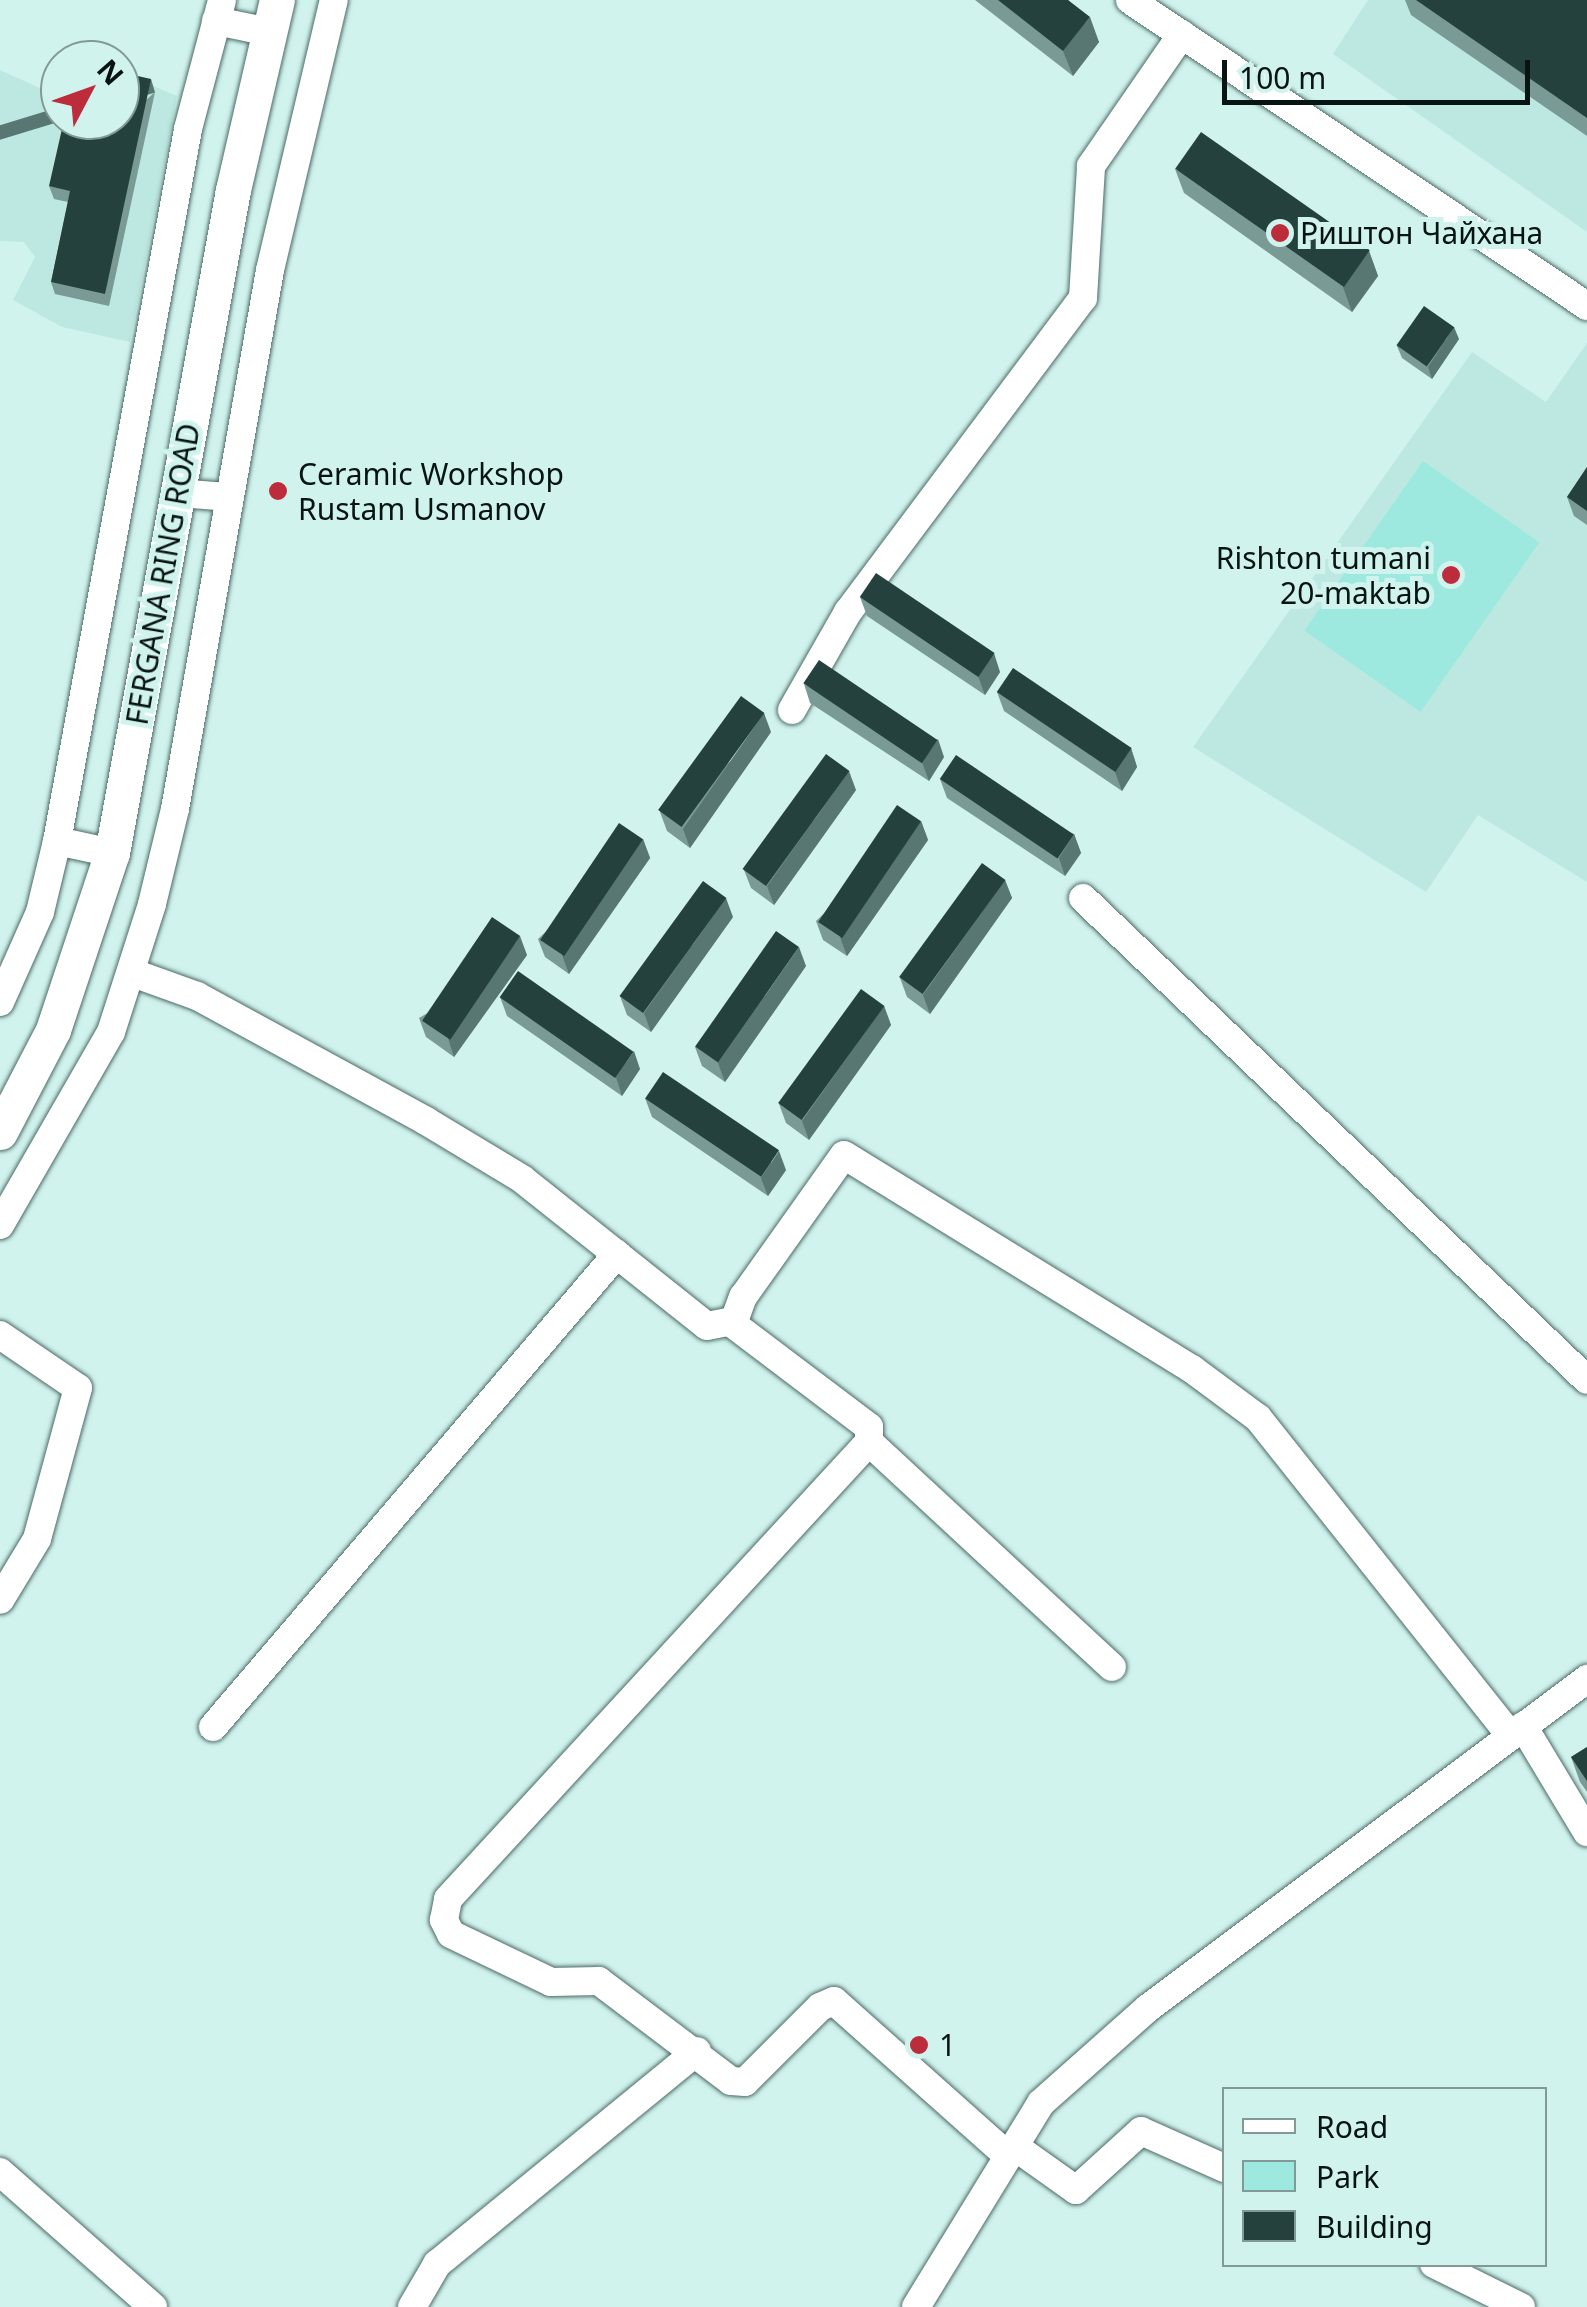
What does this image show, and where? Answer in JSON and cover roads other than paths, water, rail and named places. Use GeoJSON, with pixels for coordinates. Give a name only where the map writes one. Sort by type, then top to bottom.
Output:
{"type":"FeatureCollection","features":[{"type":"Feature","properties":{"kind":"main road","name":"FERGANA RING ROAD"},"geometry":{"type":"LineString","coordinates":[[0,1132],[53,1030],[112,853],[178,493],[273,16]]}},
{"type":"Feature","properties":{"kind":"street"},"geometry":{"type":"LineString","coordinates":[[0,1226],[111,1032],[133,973],[175,809],[304,103],[334,0]]}},
{"type":"Feature","properties":{"kind":"street"},"geometry":{"type":"LineString","coordinates":[[1130,0],[1161,8],[1182,34],[1587,306]]}},
{"type":"Feature","properties":{"kind":"street"},"geometry":{"type":"LineString","coordinates":[[0,1002],[40,912],[57,840],[188,129],[219,10],[273,16]]}},
{"type":"Feature","properties":{"kind":"street"},"geometry":{"type":"LineString","coordinates":[[792,710],[848,612],[1083,298],[1091,166],[1182,34]]}},
{"type":"Feature","properties":{"kind":"street"},"geometry":{"type":"LineString","coordinates":[[178,493],[230,498]]}},
{"type":"Feature","properties":{"kind":"street"},"geometry":{"type":"LineString","coordinates":[[57,840],[112,853]]}},
{"type":"Feature","properties":{"kind":"street"},"geometry":{"type":"LineString","coordinates":[[1083,898],[1587,1380]]}},
{"type":"Feature","properties":{"kind":"street"},"geometry":{"type":"LineString","coordinates":[[133,973],[197,996],[426,1120],[522,1179],[708,1326],[733,1321],[869,1427],[869,1442],[448,1899],[444,1920],[452,1934],[551,1982],[598,1981],[697,2051],[731,2081],[745,2082],[820,2006],[834,2001],[1011,2151],[1076,2190],[1141,2131],[1222,2167]]}},
{"type":"Feature","properties":{"kind":"street"},"geometry":{"type":"LineString","coordinates":[[733,1321],[742,1298],[844,1155],[865,1163],[1192,1369],[1258,1418],[1517,1731],[1587,1832]]}},
{"type":"Feature","properties":{"kind":"street"},"geometry":{"type":"LineString","coordinates":[[214,1727],[617,1254]]}},
{"type":"Feature","properties":{"kind":"street"},"geometry":{"type":"LineString","coordinates":[[0,1336],[78,1388],[37,1539],[0,1600]]}},
{"type":"Feature","properties":{"kind":"street"},"geometry":{"type":"LineString","coordinates":[[869,1442],[1112,1666]]}},
{"type":"Feature","properties":{"kind":"street"},"geometry":{"type":"LineString","coordinates":[[916,2307],[1041,2103],[1148,2008],[1587,1679]]}},
{"type":"Feature","properties":{"kind":"street"},"geometry":{"type":"LineString","coordinates":[[412,2307],[436,2264],[697,2051]]}},
{"type":"Feature","properties":{"kind":"street"},"geometry":{"type":"LineString","coordinates":[[0,2172],[154,2307]]}},
{"type":"Feature","properties":{"kind":"street"},"geometry":{"type":"LineString","coordinates":[[1440,2267],[1522,2307]]}},
{"type":"Feature","properties":{"kind":"place","name":"Риштон Чайхана"},"geometry":{"type":"Point","coordinates":[1280,233]}},
{"type":"Feature","properties":{"kind":"place","name":"Ceramic Workshop Rustam Usmanov"},"geometry":{"type":"Point","coordinates":[278,491]}},
{"type":"Feature","properties":{"kind":"place","name":"Rishton tumani 20-maktab"},"geometry":{"type":"Point","coordinates":[1451,575]}},
{"type":"Feature","properties":{"kind":"place","name":"1"},"geometry":{"type":"Point","coordinates":[919,2045]}}]}
